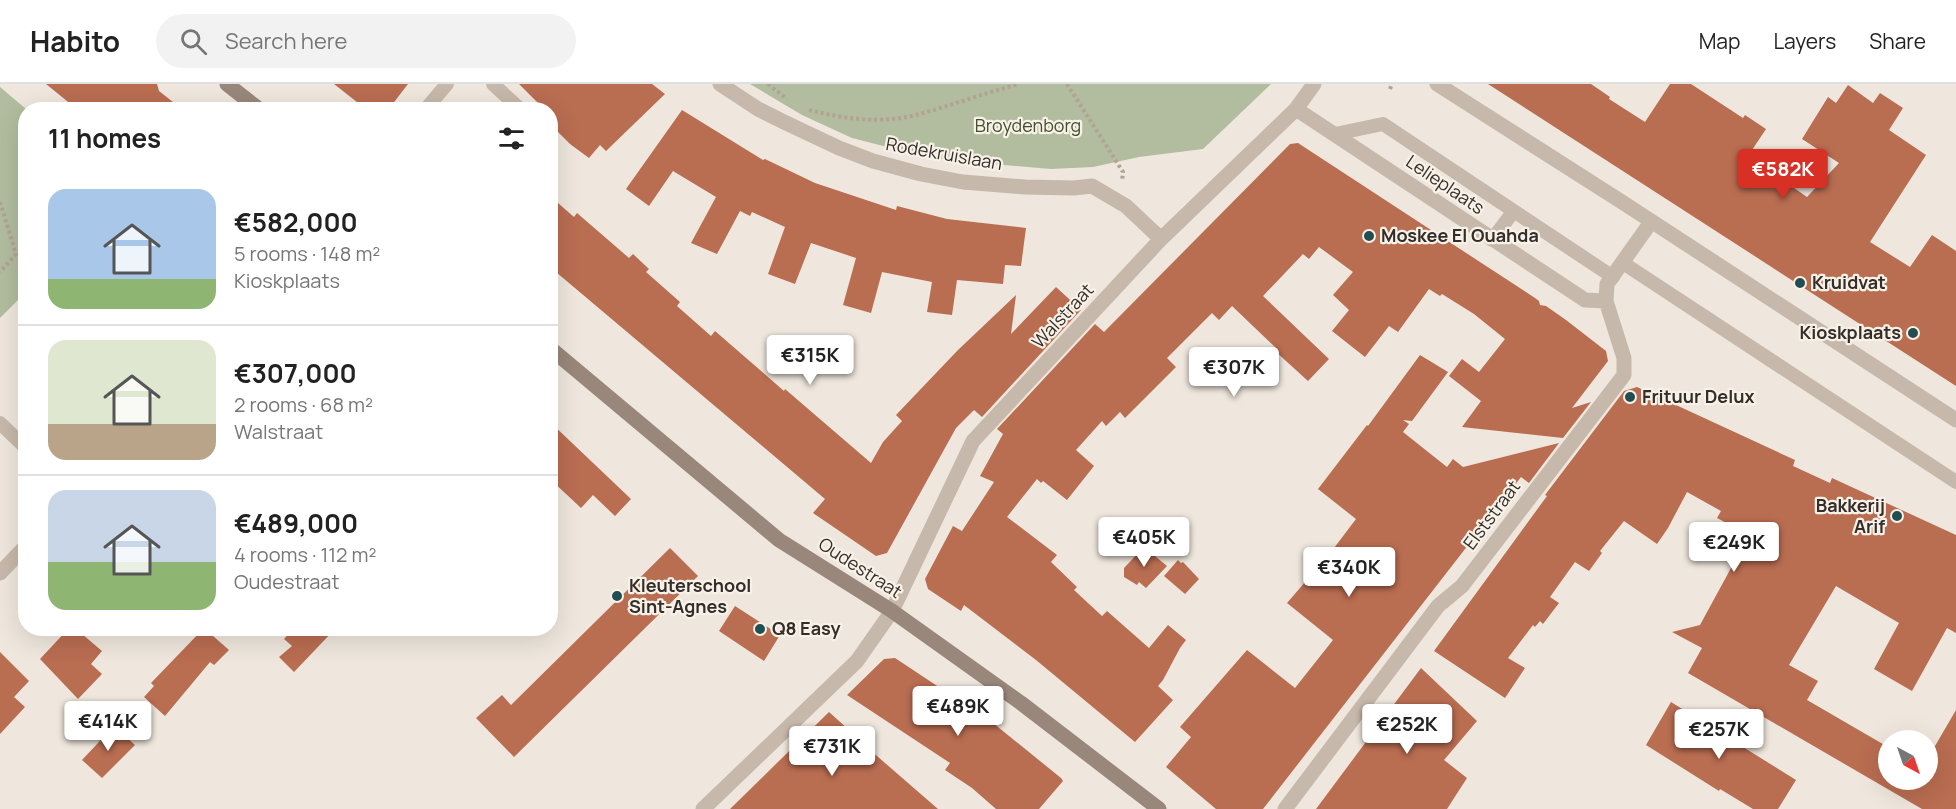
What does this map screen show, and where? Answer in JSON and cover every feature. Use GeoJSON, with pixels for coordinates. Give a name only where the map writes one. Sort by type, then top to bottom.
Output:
{"type":"FeatureCollection","features":[{"type":"Feature","properties":{"kind":"street"},"geometry":{"type":"LineString","coordinates":[[227,84],[250,102]]}},
{"type":"Feature","properties":{"kind":"street","name":"Rodekruislaan"},"geometry":{"type":"LineString","coordinates":[[720,84],[783,123],[873,161],[963,182],[1025,187],[1092,186],[1126,206],[1161,239]]}},
{"type":"Feature","properties":{"kind":"street","name":"Walstraat"},"geometry":{"type":"LineString","coordinates":[[703,809],[857,661],[892,611],[973,441],[1161,239],[1296,109],[1314,84]]}},
{"type":"Feature","properties":{"kind":"street"},"geometry":{"type":"LineString","coordinates":[[1437,84],[1956,420]]}},
{"type":"Feature","properties":{"kind":"street","name":"Lelieplaats"},"geometry":{"type":"LineString","coordinates":[[1296,109],[1586,300],[1606,302]]}},
{"type":"Feature","properties":{"kind":"street"},"geometry":{"type":"LineString","coordinates":[[1606,302],[1607,284],[1651,222]]}},
{"type":"Feature","properties":{"kind":"street","name":"Elststraat"},"geometry":{"type":"LineString","coordinates":[[1284,809],[1438,606],[1462,586],[1624,375],[1624,358],[1606,302]]}},
{"type":"Feature","properties":{"kind":"street","name":"Oudestraat"},"geometry":{"type":"LineString","coordinates":[[558,355],[779,540],[892,611],[1021,703],[1159,809]]}},
{"type":"Feature","properties":{"kind":"street"},"geometry":{"type":"LineString","coordinates":[[0,573],[18,554]]}},
{"type":"Feature","properties":{"kind":"lane"},"geometry":{"type":"LineString","coordinates":[[432,102],[447,84]]}},
{"type":"Feature","properties":{"kind":"lane"},"geometry":{"type":"LineString","coordinates":[[493,84],[512,102]]}},
{"type":"Feature","properties":{"kind":"lane"},"geometry":{"type":"LineString","coordinates":[[1335,134],[1383,124],[1613,277]]}},
{"type":"Feature","properties":{"kind":"lane"},"geometry":{"type":"LineString","coordinates":[[1492,240],[1513,212]]}},
{"type":"Feature","properties":{"kind":"lane"},"geometry":{"type":"LineString","coordinates":[[1623,263],[1956,482]]}},
{"type":"Feature","properties":{"kind":"lane"},"geometry":{"type":"LineString","coordinates":[[0,423],[18,440]]}},
{"type":"Feature","properties":{"kind":"path"},"geometry":{"type":"LineString","coordinates":[[768,84],[793,104]]}},
{"type":"Feature","properties":{"kind":"path"},"geometry":{"type":"LineString","coordinates":[[801,106],[828,115],[877,120],[915,115],[1019,84]]}},
{"type":"Feature","properties":{"kind":"path"},"geometry":{"type":"LineString","coordinates":[[1067,84],[1123,172],[1119,202]]}},
{"type":"Feature","properties":{"kind":"path"},"geometry":{"type":"LineString","coordinates":[[0,202],[16,254],[0,272]]}},
{"type":"Feature","properties":{"kind":"green space","name":"Broydenborg"},"geometry":{"type":"Polygon","coordinates":[[[750,84],[1271,84],[1203,149],[1139,157],[1093,167],[1051,169],[947,160],[852,138],[802,115],[750,84]]]}},
{"type":"Feature","properties":{"kind":"green space"},"geometry":{"type":"Polygon","coordinates":[[[0,87],[18,102],[18,300],[0,318],[0,87]]]}},
{"type":"Feature","properties":{"kind":"building"},"geometry":{"type":"Polygon","coordinates":[[[46,84],[157,84],[159,91],[173,102],[68,102],[46,84]]]}},
{"type":"Feature","properties":{"kind":"building"},"geometry":{"type":"Polygon","coordinates":[[[334,84],[408,84],[394,102],[357,102],[334,84]]]}},
{"type":"Feature","properties":{"kind":"building"},"geometry":{"type":"Polygon","coordinates":[[[519,84],[652,84],[665,94],[606,151],[600,145],[589,158],[558,132],[558,102],[537,102],[519,84]]]}},
{"type":"Feature","properties":{"kind":"building"},"geometry":{"type":"Polygon","coordinates":[[[1488,84],[1591,84],[1610,97],[1609,99],[1645,122],[1670,84],[1691,84],[1743,118],[1745,115],[1766,129],[1742,165],[1781,190],[1787,183],[1807,197],[1839,163],[1802,139],[1828,97],[1836,103],[1848,85],[1873,103],[1880,93],[1903,108],[1889,130],[1926,155],[1870,242],[1910,267],[1932,235],[1956,251],[1956,386],[1488,84]]]}},
{"type":"Feature","properties":{"kind":"building"},"geometry":{"type":"Polygon","coordinates":[[[682,110],[763,160],[815,183],[896,210],[897,206],[947,219],[1026,228],[1021,266],[1005,265],[1003,284],[957,280],[952,315],[927,312],[932,282],[882,272],[871,313],[843,305],[856,258],[811,243],[795,284],[768,274],[785,227],[752,212],[750,216],[740,211],[717,254],[691,243],[716,197],[673,171],[649,206],[626,189],[682,110]]]}},
{"type":"Feature","properties":{"kind":"building"},"geometry":{"type":"Polygon","coordinates":[[[1298,143],[1535,298],[1540,305],[1546,306],[1606,351],[1608,361],[1572,408],[1591,402],[1563,438],[1462,427],[1481,401],[1449,376],[1462,359],[1479,372],[1505,339],[1474,314],[1442,294],[1440,296],[1429,289],[1398,332],[1389,326],[1365,357],[1332,331],[1349,310],[1333,295],[1353,272],[1319,247],[1309,259],[1303,254],[1263,296],[1329,359],[1308,381],[1275,351],[1277,349],[1232,306],[1219,320],[1212,313],[1167,358],[1176,367],[1125,418],[1120,412],[1106,426],[1102,421],[1076,450],[1094,466],[1067,500],[1043,481],[1041,483],[1037,479],[1007,517],[1057,555],[1051,562],[1077,587],[1074,590],[1102,616],[1107,611],[1149,648],[1168,625],[1186,640],[1158,686],[1173,700],[1135,742],[1036,660],[964,605],[961,611],[928,589],[925,579],[953,526],[962,531],[994,482],[980,476],[1003,434],[997,429],[1095,324],[1104,332],[1290,144],[1298,143]]]}},
{"type":"Feature","properties":{"kind":"building"},"geometry":{"type":"Polygon","coordinates":[[[558,203],[574,217],[577,213],[629,258],[633,254],[649,269],[646,272],[680,302],[677,306],[711,336],[715,331],[871,463],[883,442],[902,421],[896,415],[958,350],[1016,295],[1011,334],[1056,287],[1081,310],[982,417],[974,410],[956,428],[887,553],[876,556],[813,513],[825,499],[558,274],[558,203]]]}},
{"type":"Feature","properties":{"kind":"building"},"geometry":{"type":"Polygon","coordinates":[[[1420,355],[1448,372],[1412,421],[1403,420],[1409,424],[1403,432],[1447,467],[1453,459],[1463,467],[1559,443],[1529,483],[1521,477],[1263,809],[1216,809],[1166,767],[1191,737],[1180,727],[1247,650],[1295,688],[1333,640],[1287,603],[1356,519],[1318,489],[1420,355]]]}},
{"type":"Feature","properties":{"kind":"building"},"geometry":{"type":"Polygon","coordinates":[[[1637,387],[1795,460],[1793,466],[1830,483],[1832,478],[1956,535],[1956,633],[1947,628],[1912,691],[1874,669],[1899,623],[1836,586],[1789,665],[1818,681],[1807,700],[1878,741],[1878,783],[1688,673],[1702,648],[1672,632],[1700,625],[1749,535],[1717,518],[1721,511],[1687,492],[1657,544],[1624,521],[1600,551],[1602,553],[1589,571],[1575,562],[1550,597],[1559,603],[1543,624],[1540,621],[1535,627],[1533,625],[1508,658],[1525,668],[1505,698],[1434,651],[1547,496],[1545,495],[1624,391],[1637,387]]]}},
{"type":"Feature","properties":{"kind":"building"},"geometry":{"type":"Polygon","coordinates":[[[558,430],[631,499],[615,516],[593,495],[581,508],[558,486],[558,430]]]}},
{"type":"Feature","properties":{"kind":"building"},"geometry":{"type":"Polygon","coordinates":[[[1144,547],[1167,566],[1146,588],[1139,582],[1137,585],[1124,577],[1124,568],[1144,547]]]}},
{"type":"Feature","properties":{"kind":"building"},"geometry":{"type":"Polygon","coordinates":[[[670,548],[698,576],[514,757],[476,718],[502,695],[511,705],[670,548]]]}},
{"type":"Feature","properties":{"kind":"building"},"geometry":{"type":"Polygon","coordinates":[[[1178,560],[1183,562],[1199,579],[1185,594],[1164,576],[1178,560]]]}},
{"type":"Feature","properties":{"kind":"building"},"geometry":{"type":"Polygon","coordinates":[[[735,606],[780,635],[764,661],[719,631],[735,606]]]}},
{"type":"Feature","properties":{"kind":"building"},"geometry":{"type":"Polygon","coordinates":[[[62,636],[84,636],[102,651],[91,664],[102,674],[78,699],[40,659],[62,636]]]}},
{"type":"Feature","properties":{"kind":"building"},"geometry":{"type":"Polygon","coordinates":[[[196,636],[213,636],[229,650],[214,665],[210,662],[165,716],[144,697],[154,686],[151,683],[196,636]]]}},
{"type":"Feature","properties":{"kind":"building"},"geometry":{"type":"Polygon","coordinates":[[[287,636],[328,636],[294,672],[279,657],[292,646],[284,639],[287,636]]]}},
{"type":"Feature","properties":{"kind":"building"},"geometry":{"type":"Polygon","coordinates":[[[0,652],[29,681],[14,697],[25,707],[0,734],[0,652]]]}},
{"type":"Feature","properties":{"kind":"building"},"geometry":{"type":"Polygon","coordinates":[[[895,658],[993,723],[1061,778],[1063,781],[1039,809],[996,809],[972,788],[945,770],[950,763],[847,695],[884,659],[895,658]]]}},
{"type":"Feature","properties":{"kind":"building"},"geometry":{"type":"Polygon","coordinates":[[[1421,668],[1477,721],[1444,760],[1467,778],[1447,809],[1316,809],[1421,668]]]}},
{"type":"Feature","properties":{"kind":"building"},"geometry":{"type":"Polygon","coordinates":[[[1671,702],[1796,780],[1778,809],[1753,809],[1720,789],[1719,791],[1646,745],[1671,702]]]}},
{"type":"Feature","properties":{"kind":"building"},"geometry":{"type":"Polygon","coordinates":[[[1956,710],[1956,809],[1922,809],[1889,790],[1938,790],[1938,741],[1956,710]]]}},
{"type":"Feature","properties":{"kind":"building"},"geometry":{"type":"Polygon","coordinates":[[[829,712],[847,730],[938,809],[730,809],[829,712]]]}},
{"type":"Feature","properties":{"kind":"building"},"geometry":{"type":"Polygon","coordinates":[[[114,726],[135,745],[102,778],[82,760],[114,726]]]}},
{"type":"Feature","properties":{"kind":"place","name":"Moskee El Ouahda"},"geometry":{"type":"Point","coordinates":[1369,236]}},
{"type":"Feature","properties":{"kind":"place","name":"Kruidvat"},"geometry":{"type":"Point","coordinates":[1800,283]}},
{"type":"Feature","properties":{"kind":"place","name":"Kioskplaats"},"geometry":{"type":"Point","coordinates":[1913,333]}},
{"type":"Feature","properties":{"kind":"place","name":"Frituur Delux"},"geometry":{"type":"Point","coordinates":[1630,397]}},
{"type":"Feature","properties":{"kind":"place","name":"Bakkerij Arif"},"geometry":{"type":"Point","coordinates":[1897,516]}},
{"type":"Feature","properties":{"kind":"place","name":"Kleuterschool Sint-Agnes"},"geometry":{"type":"Point","coordinates":[617,596]}},
{"type":"Feature","properties":{"kind":"place","name":"Q8 Easy"},"geometry":{"type":"Point","coordinates":[760,629]}}]}
